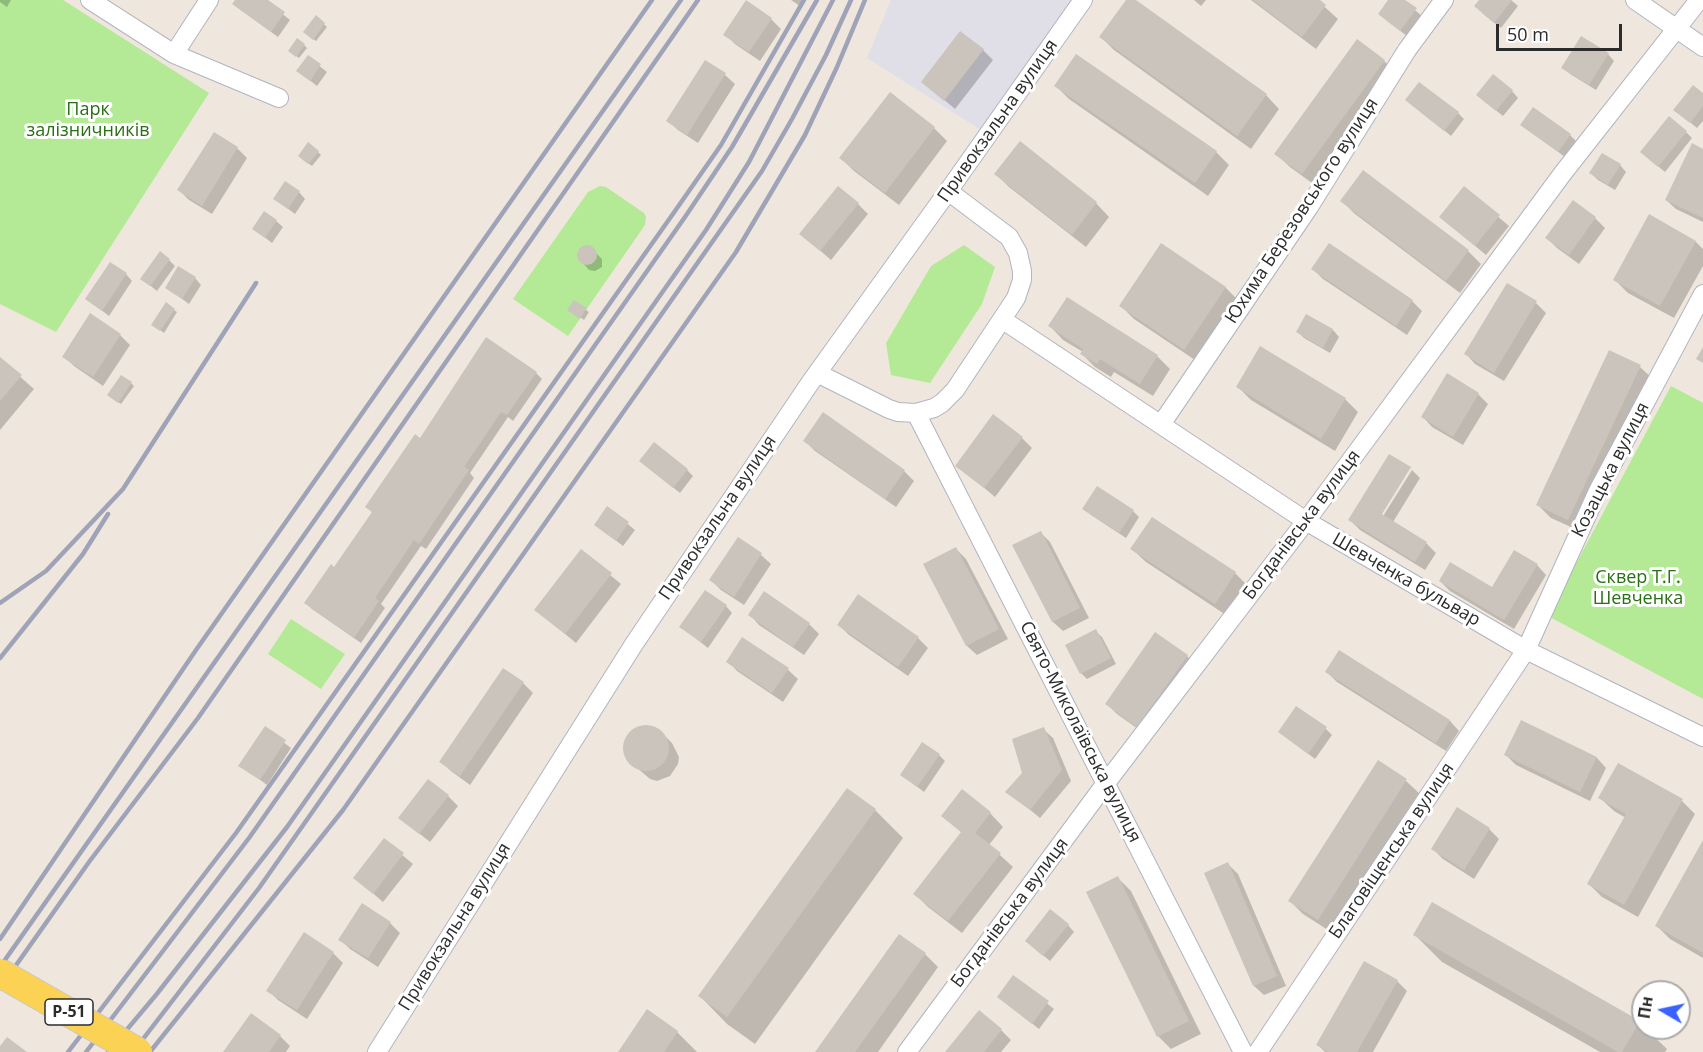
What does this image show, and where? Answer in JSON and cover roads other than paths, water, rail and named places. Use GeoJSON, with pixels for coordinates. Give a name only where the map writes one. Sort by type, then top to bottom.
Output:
{"type":"FeatureCollection","features":[{"type":"Feature","properties":{"kind":"main road","name":"Р-51"},"geometry":{"type":"LineString","coordinates":[[0,973],[138,1052]]}},
{"type":"Feature","properties":{"kind":"street"},"geometry":{"type":"LineString","coordinates":[[90,0],[174,54],[279,98]]}},
{"type":"Feature","properties":{"kind":"street"},"geometry":{"type":"LineString","coordinates":[[174,54],[209,0]]}},
{"type":"Feature","properties":{"kind":"street","name":"Привокзальна вулиця"},"geometry":{"type":"LineString","coordinates":[[376,1052],[634,644],[818,373],[1083,0]]}},
{"type":"Feature","properties":{"kind":"street","name":"Юхима Березовського вулиця"},"geometry":{"type":"LineString","coordinates":[[1162,423],[1309,207],[1407,50],[1443,0]]}},
{"type":"Feature","properties":{"kind":"street"},"geometry":{"type":"LineString","coordinates":[[1635,0],[1703,47]]}},
{"type":"Feature","properties":{"kind":"street","name":"Богданівська вулиця"},"geometry":{"type":"LineString","coordinates":[[907,1052],[1106,783],[1306,521],[1563,173],[1699,0]]}},
{"type":"Feature","properties":{"kind":"street"},"geometry":{"type":"LineString","coordinates":[[818,373],[889,410],[898,412],[916,413],[934,408],[949,397],[1003,320],[1020,290],[1022,271],[1015,244],[1002,230],[948,191]]}},
{"type":"Feature","properties":{"kind":"street","name":"Козацька вулиця"},"geometry":{"type":"LineString","coordinates":[[1526,650],[1598,490],[1703,294]]}},
{"type":"Feature","properties":{"kind":"street","name":"Шевченка бульвар"},"geometry":{"type":"LineString","coordinates":[[1003,320],[1162,423],[1306,521],[1526,650],[1703,737]]}},
{"type":"Feature","properties":{"kind":"street","name":"Свято-Миколаївська вулиця"},"geometry":{"type":"LineString","coordinates":[[916,413],[1243,1052]]}},
{"type":"Feature","properties":{"kind":"street","name":"Благовіщенська вулиця"},"geometry":{"type":"LineString","coordinates":[[1258,1052],[1526,650]]}},
{"type":"Feature","properties":{"kind":"railway"},"geometry":{"type":"LineString","coordinates":[[0,939],[196,650],[652,0]]}},
{"type":"Feature","properties":{"kind":"railway"},"geometry":{"type":"LineString","coordinates":[[0,967],[681,0]]}},
{"type":"Feature","properties":{"kind":"railway"},"geometry":{"type":"LineString","coordinates":[[0,988],[89,862],[198,718],[698,0]]}},
{"type":"Feature","properties":{"kind":"railway"},"geometry":{"type":"LineString","coordinates":[[68,1052],[236,833],[675,211],[721,145],[804,0]]}},
{"type":"Feature","properties":{"kind":"railway"},"geometry":{"type":"LineString","coordinates":[[86,1052],[249,838],[685,217],[732,147],[817,0]]}},
{"type":"Feature","properties":{"kind":"railway"},"geometry":{"type":"LineString","coordinates":[[108,1052],[156,995],[287,827],[706,230],[749,162],[833,0]]}},
{"type":"Feature","properties":{"kind":"railway"},"geometry":{"type":"LineString","coordinates":[[133,1052],[259,888],[762,171],[826,55],[851,0]]}},
{"type":"Feature","properties":{"kind":"railway"},"geometry":{"type":"LineString","coordinates":[[150,1052],[343,810],[736,252],[805,135],[865,0]]}},
{"type":"Feature","properties":{"kind":"railway"},"geometry":{"type":"LineString","coordinates":[[0,603],[46,571],[123,489],[256,283]]}},
{"type":"Feature","properties":{"kind":"railway"},"geometry":{"type":"LineString","coordinates":[[0,658],[83,554],[108,514]]}},
{"type":"Feature","properties":{"kind":"park label","name":"Парк залізничників"},"geometry":{"type":"Point","coordinates":[88,120]}},
{"type":"Feature","properties":{"kind":"park label","name":"Сквер Т.Г. Шевченка"},"geometry":{"type":"Point","coordinates":[1638,588]}}]}
